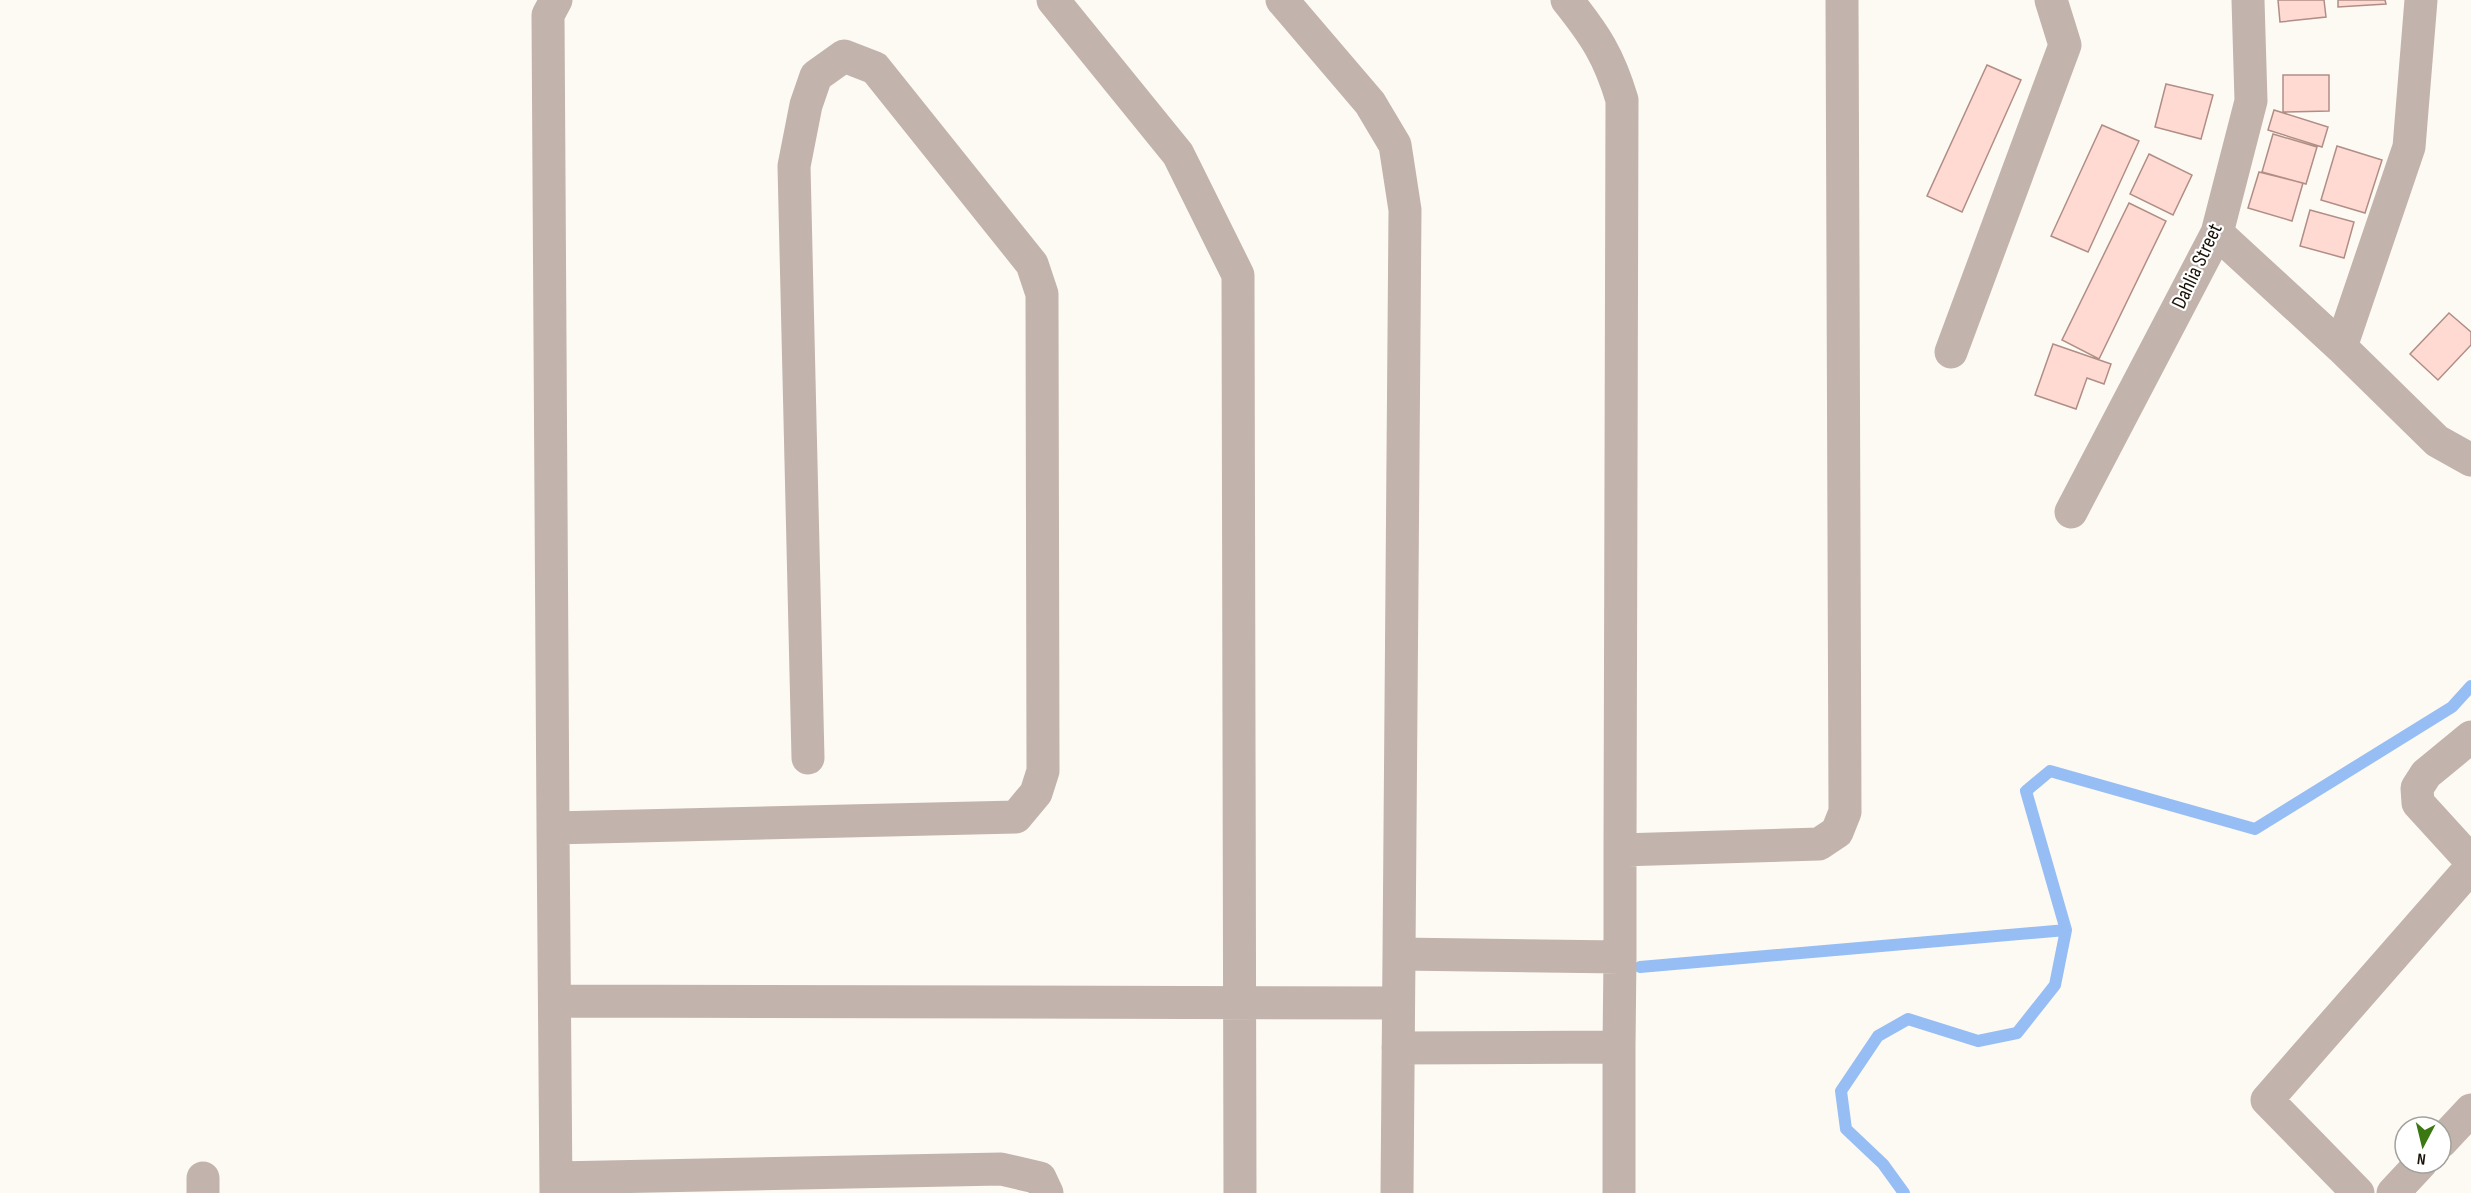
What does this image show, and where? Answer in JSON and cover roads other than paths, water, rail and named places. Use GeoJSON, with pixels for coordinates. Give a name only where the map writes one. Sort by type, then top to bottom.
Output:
{"type":"FeatureCollection","features":[{"type":"Feature","properties":{"kind":"street"},"geometry":{"type":"LineString","coordinates":[[556,0],[548,15],[556,1185],[806,1183],[1001,1169],[1040,1178],[1047,1193]]}},
{"type":"Feature","properties":{"kind":"street"},"geometry":{"type":"LineString","coordinates":[[1053,0],[1178,154],[1238,275],[1240,1193]]}},
{"type":"Feature","properties":{"kind":"street"},"geometry":{"type":"LineString","coordinates":[[1282,0],[1370,103],[1395,145],[1405,210],[1397,1193]]}},
{"type":"Feature","properties":{"kind":"street"},"geometry":{"type":"LineString","coordinates":[[1567,0],[1596,38],[1612,66],[1622,100],[1619,1193]]}},
{"type":"Feature","properties":{"kind":"street"},"geometry":{"type":"LineString","coordinates":[[1620,850],[1819,844],[1837,832],[1845,812],[1842,0]]}},
{"type":"Feature","properties":{"kind":"street"},"geometry":{"type":"LineString","coordinates":[[1951,352],[2066,45],[2051,0]]}},
{"type":"Feature","properties":{"kind":"street","name":"Dahlia Street"},"geometry":{"type":"LineString","coordinates":[[2072,512],[2217,233],[2252,101],[2248,0]]}},
{"type":"Feature","properties":{"kind":"street"},"geometry":{"type":"LineString","coordinates":[[2341,347],[2409,147],[2421,0]]}},
{"type":"Feature","properties":{"kind":"street"},"geometry":{"type":"LineString","coordinates":[[553,828],[1016,817],[1036,793],[1043,771],[1042,294],[1032,264],[875,68],[844,57],[816,76],[806,105],[794,166],[808,758]]}},
{"type":"Feature","properties":{"kind":"street"},"geometry":{"type":"LineString","coordinates":[[2217,233],[2341,347],[2437,441],[2471,460]]}},
{"type":"Feature","properties":{"kind":"street"},"geometry":{"type":"LineString","coordinates":[[2471,737],[2426,774],[2417,788],[2418,803],[2471,861]]}},
{"type":"Feature","properties":{"kind":"street"},"geometry":{"type":"LineString","coordinates":[[2358,1193],[2267,1101],[2471,867]]}},
{"type":"Feature","properties":{"kind":"street"},"geometry":{"type":"LineString","coordinates":[[1399,954],[1620,957]]}},
{"type":"Feature","properties":{"kind":"street"},"geometry":{"type":"LineString","coordinates":[[555,1001],[1398,1004]]}},
{"type":"Feature","properties":{"kind":"street"},"geometry":{"type":"LineString","coordinates":[[1398,1048],[1618,1047]]}},
{"type":"Feature","properties":{"kind":"street"},"geometry":{"type":"LineString","coordinates":[[2453,1129],[2471,1110]]}},
{"type":"Feature","properties":{"kind":"street"},"geometry":{"type":"LineString","coordinates":[[2393,1193],[2410,1175]]}},
{"type":"Feature","properties":{"kind":"waterway"},"geometry":{"type":"LineString","coordinates":[[1904,1193],[1883,1164],[1846,1129],[1841,1091],[1878,1036],[1908,1019],[1978,1041],[2017,1033],[2055,985],[2066,930],[2026,791],[2050,771],[2255,829],[2452,707],[2471,686]]}},
{"type":"Feature","properties":{"kind":"waterway"},"geometry":{"type":"LineString","coordinates":[[1640,967],[2066,930]]}}]}
